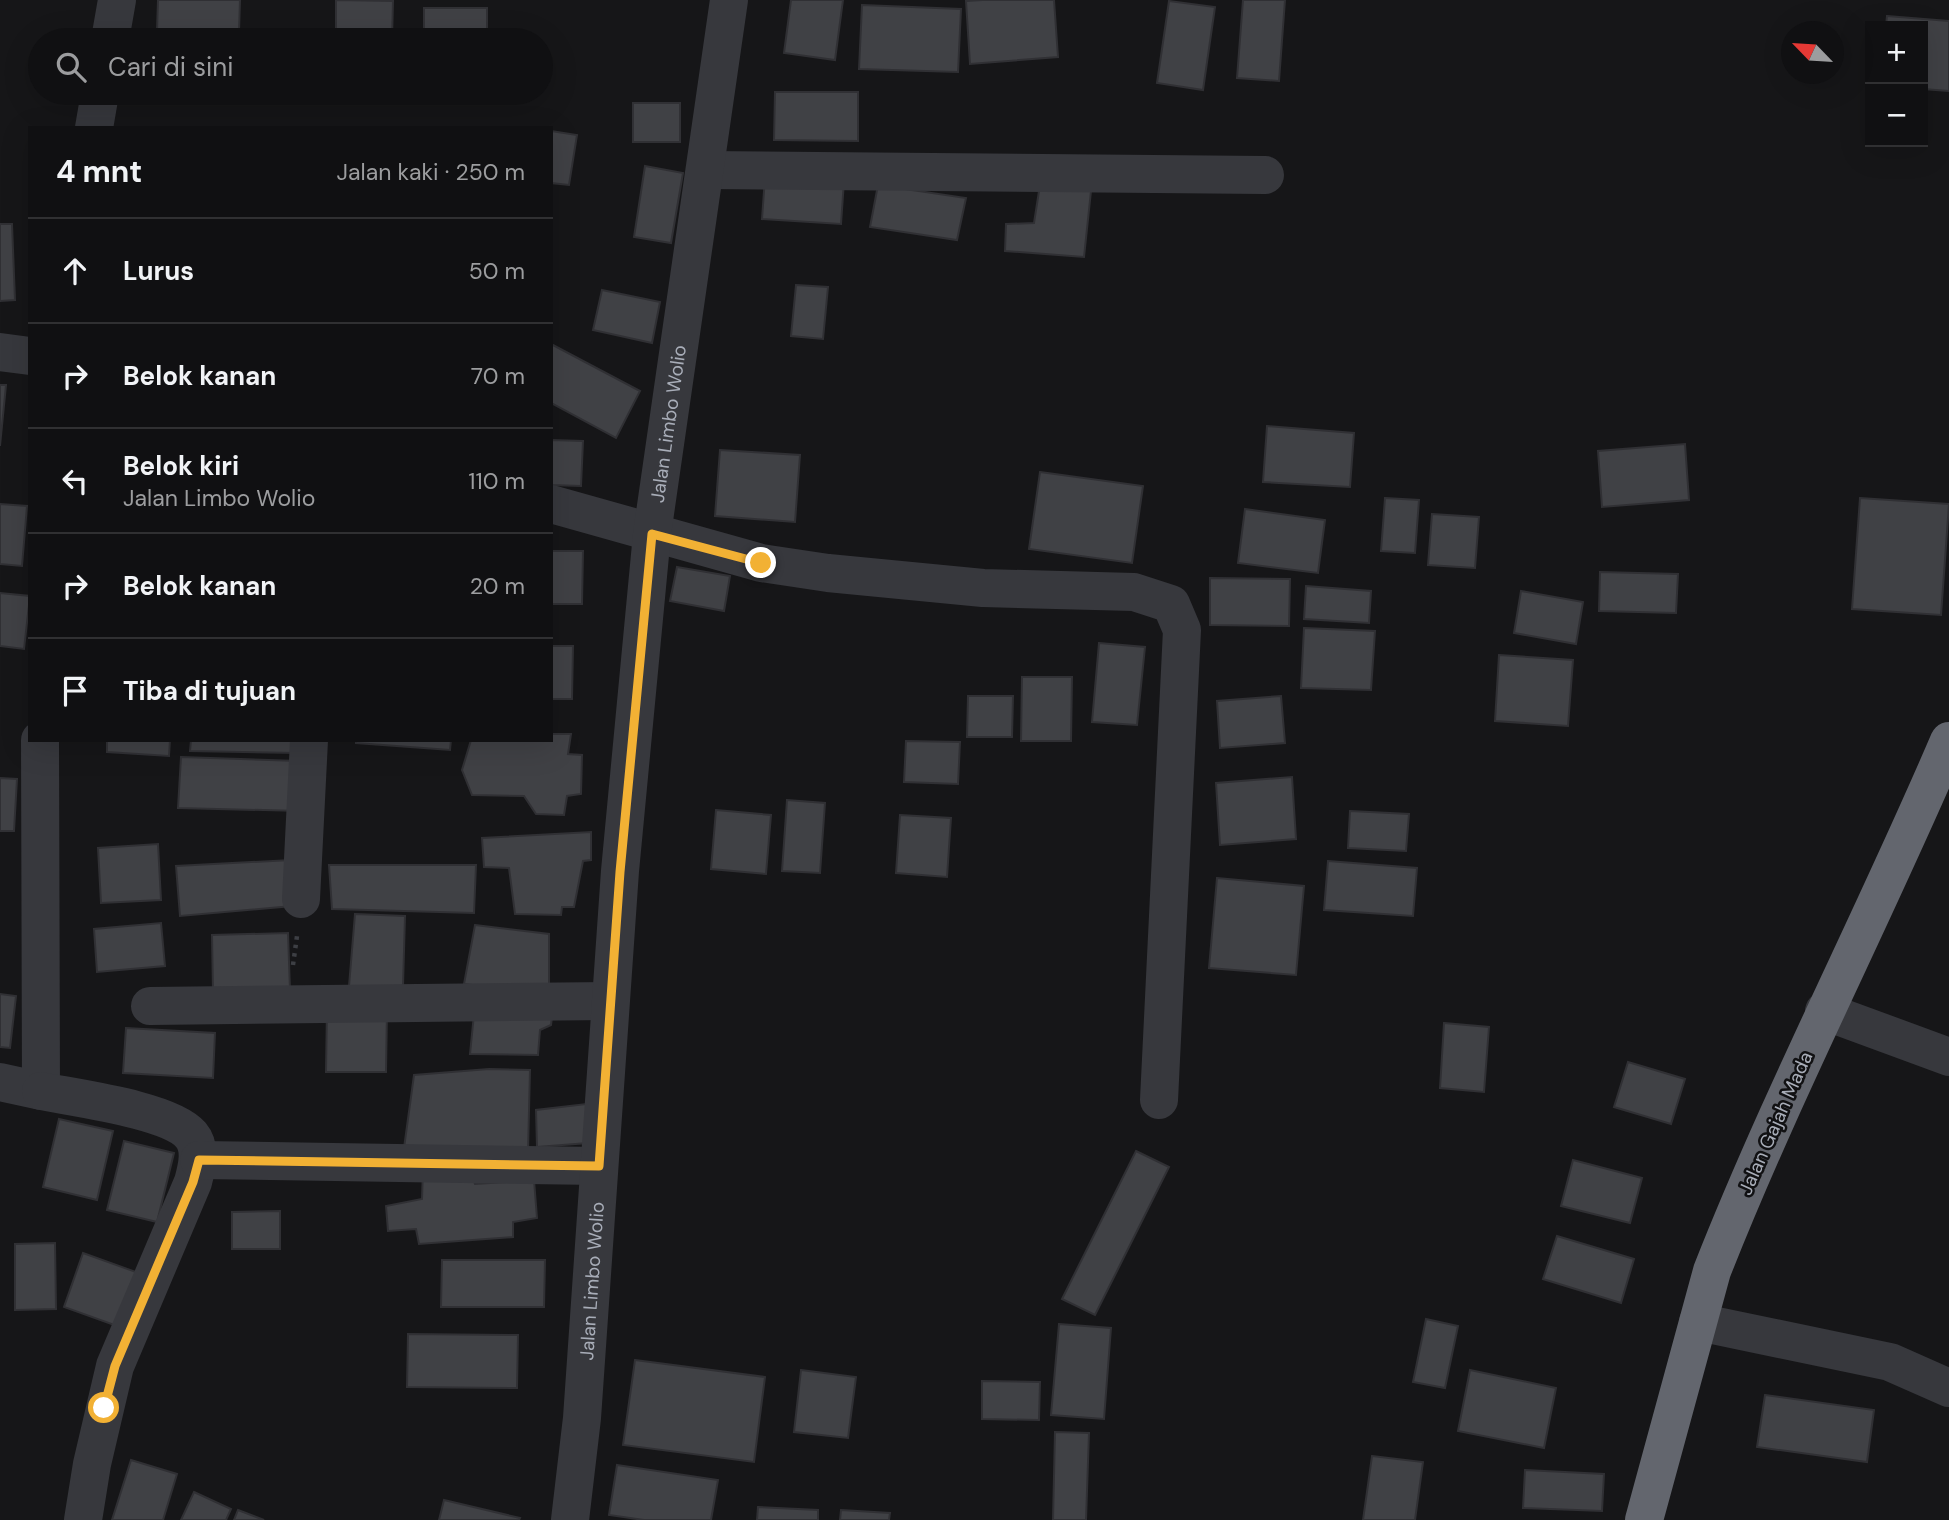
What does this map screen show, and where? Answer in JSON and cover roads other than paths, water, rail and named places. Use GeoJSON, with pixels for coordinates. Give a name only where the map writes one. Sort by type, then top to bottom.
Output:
{"type":"FeatureCollection","features":[{"type":"Feature","properties":{"kind":"highway","name":"Jalan Gajah Mada"},"geometry":{"type":"LineString","coordinates":[[1644,1520],[1712,1271],[1824,1012],[1949,741]]}},
{"type":"Feature","properties":{"kind":"street"},"geometry":{"type":"LineString","coordinates":[[112,28],[117,0]]}},
{"type":"Feature","properties":{"kind":"street","name":"Jalan Limbo Wolio"},"geometry":{"type":"LineString","coordinates":[[570,1520],[582,1418],[620,872],[652,534],[729,0]]}},
{"type":"Feature","properties":{"kind":"street"},"geometry":{"type":"LineString","coordinates":[[94,126],[98,105]]}},
{"type":"Feature","properties":{"kind":"street"},"geometry":{"type":"LineString","coordinates":[[706,170],[1265,175]]}},
{"type":"Feature","properties":{"kind":"street"},"geometry":{"type":"LineString","coordinates":[[0,352],[28,356]]}},
{"type":"Feature","properties":{"kind":"street"},"geometry":{"type":"LineString","coordinates":[[553,505],[761,563],[828,573],[983,588],[1134,592],[1171,604],[1182,630],[1159,1100]]}},
{"type":"Feature","properties":{"kind":"street"},"geometry":{"type":"LineString","coordinates":[[40,742],[41,1091]]}},
{"type":"Feature","properties":{"kind":"street"},"geometry":{"type":"LineString","coordinates":[[301,899],[309,742]]}},
{"type":"Feature","properties":{"kind":"street"},"geometry":{"type":"LineString","coordinates":[[150,1006],[610,1001]]}},
{"type":"Feature","properties":{"kind":"street"},"geometry":{"type":"LineString","coordinates":[[1824,1012],[1949,1057]]}},
{"type":"Feature","properties":{"kind":"street"},"geometry":{"type":"LineString","coordinates":[[0,1082],[146,1113],[177,1124],[193,1136],[199,1160],[193,1182],[115,1366],[94,1453],[83,1520]]}},
{"type":"Feature","properties":{"kind":"street"},"geometry":{"type":"LineString","coordinates":[[199,1160],[599,1166]]}},
{"type":"Feature","properties":{"kind":"street"},"geometry":{"type":"LineString","coordinates":[[1698,1322],[1890,1363],[1949,1388]]}}]}
